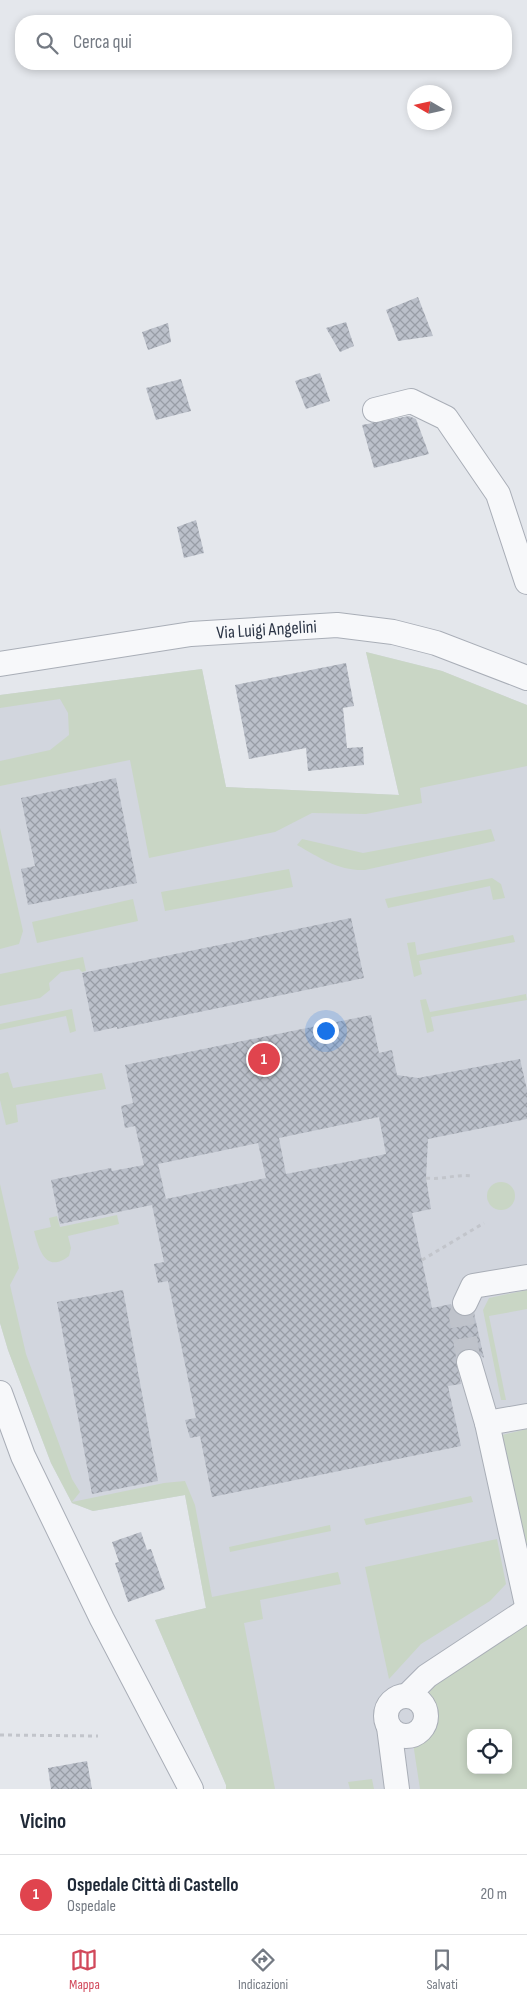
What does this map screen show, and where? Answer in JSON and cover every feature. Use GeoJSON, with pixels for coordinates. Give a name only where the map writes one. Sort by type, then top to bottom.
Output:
{"type":"FeatureCollection","features":[{"type":"Feature","properties":{"kind":"street"},"geometry":{"type":"LineString","coordinates":[[375,410],[411,401],[446,418],[498,494],[527,582]]}},
{"type":"Feature","properties":{"kind":"street","name":"Via Luigi Angelini"},"geometry":{"type":"LineString","coordinates":[[0,664],[191,634],[337,625],[393,632],[436,643],[527,678]]}},
{"type":"Feature","properties":{"kind":"street"},"geometry":{"type":"LineString","coordinates":[[465,1303],[473,1286],[527,1277]]}},
{"type":"Feature","properties":{"kind":"street"},"geometry":{"type":"LineString","coordinates":[[469,1362],[486,1423],[527,1605]]}},
{"type":"Feature","properties":{"kind":"street"},"geometry":{"type":"LineString","coordinates":[[0,1393],[23,1456],[102,1619],[191,1789]]}},
{"type":"Feature","properties":{"kind":"street"},"geometry":{"type":"LineString","coordinates":[[486,1423],[527,1416]]}},
{"type":"Feature","properties":{"kind":"street"},"geometry":{"type":"LineString","coordinates":[[416,1701],[427,1676],[527,1610]]}},
{"type":"Feature","properties":{"kind":"street"},"geometry":{"type":"LineString","coordinates":[[397,1786],[394,1751],[398,1732],[386,1711],[391,1703],[399,1697],[416,1701],[427,1716],[424,1726],[416,1734],[398,1732]]}},
{"type":"Feature","properties":{"kind":"path"},"geometry":{"type":"LineString","coordinates":[[426,1178],[435,1179],[458,1174],[472,1176]]}},
{"type":"Feature","properties":{"kind":"path"},"geometry":{"type":"LineString","coordinates":[[422,1260],[484,1223]]}},
{"type":"Feature","properties":{"kind":"path"},"geometry":{"type":"LineString","coordinates":[[0,1735],[98,1736]]}},
{"type":"Feature","properties":{"kind":"shaded area"},"geometry":{"type":"Polygon","coordinates":[[[366,652],[442,671],[527,705],[527,1789],[226,1789],[226,1785],[155,1620],[206,1608],[185,1495],[93,1511],[72,1503],[51,1463],[8,1350],[0,1323],[0,695],[202,669],[226,787],[399,795],[366,652]]]}},
{"type":"Feature","properties":{"kind":"green space"},"geometry":{"type":"Polygon","coordinates":[[[366,652],[442,671],[527,705],[527,766],[420,788],[422,803],[366,814],[312,813],[275,832],[149,858],[130,760],[0,786],[0,761],[50,750],[69,735],[68,713],[60,699],[0,708],[0,695],[202,669],[226,787],[399,795],[366,652]]]}},
{"type":"Feature","properties":{"kind":"green space"},"geometry":{"type":"Polygon","coordinates":[[[0,828],[23,931],[19,944],[0,949],[0,828]]]}},
{"type":"Feature","properties":{"kind":"green space"},"geometry":{"type":"Polygon","coordinates":[[[491,829],[495,841],[365,870],[338,866],[297,845],[302,839],[363,853],[491,829]]]}},
{"type":"Feature","properties":{"kind":"green space"},"geometry":{"type":"Polygon","coordinates":[[[289,869],[293,887],[165,911],[161,892],[289,869]]]}},
{"type":"Feature","properties":{"kind":"green space"},"geometry":{"type":"Polygon","coordinates":[[[492,878],[501,884],[505,898],[493,900],[490,886],[388,908],[385,899],[492,878]]]}},
{"type":"Feature","properties":{"kind":"green space"},"geometry":{"type":"Polygon","coordinates":[[[133,899],[138,921],[37,943],[32,922],[133,899]]]}},
{"type":"Feature","properties":{"kind":"green space"},"geometry":{"type":"Polygon","coordinates":[[[513,935],[515,942],[419,961],[422,974],[414,977],[407,943],[415,942],[417,955],[513,935]]]}},
{"type":"Feature","properties":{"kind":"green space"},"geometry":{"type":"Polygon","coordinates":[[[83,957],[86,971],[82,972],[79,969],[61,972],[49,983],[50,990],[40,998],[0,1006],[0,974],[83,957]]]}},
{"type":"Feature","properties":{"kind":"green space"},"geometry":{"type":"Polygon","coordinates":[[[526,994],[527,1000],[431,1017],[434,1031],[427,1033],[420,1000],[426,999],[430,1012],[526,994]]]}},
{"type":"Feature","properties":{"kind":"green space"},"geometry":{"type":"Polygon","coordinates":[[[72,1009],[76,1031],[70,1033],[66,1016],[0,1030],[0,1024],[72,1009]]]}},
{"type":"Feature","properties":{"kind":"green space"},"geometry":{"type":"Polygon","coordinates":[[[8,1072],[13,1088],[102,1073],[106,1089],[16,1105],[18,1122],[6,1125],[0,1100],[0,1074],[8,1072]]]}},
{"type":"Feature","properties":{"kind":"green space"},"geometry":{"type":"Polygon","coordinates":[[[501,1182],[511,1186],[515,1196],[511,1206],[501,1210],[491,1206],[487,1196],[491,1186],[501,1182]]]}},
{"type":"Feature","properties":{"kind":"green space"},"geometry":{"type":"Polygon","coordinates":[[[0,1184],[19,1268],[10,1285],[26,1354],[72,1479],[80,1492],[72,1502],[164,1483],[185,1481],[195,1505],[212,1597],[338,1572],[341,1584],[260,1600],[263,1619],[244,1623],[275,1789],[226,1789],[226,1785],[155,1620],[206,1608],[185,1495],[93,1511],[72,1503],[51,1463],[8,1350],[0,1323],[0,1184]]]}},
{"type":"Feature","properties":{"kind":"green space"},"geometry":{"type":"Polygon","coordinates":[[[117,1215],[119,1224],[68,1236],[71,1248],[69,1256],[61,1261],[49,1261],[45,1257],[38,1245],[34,1231],[51,1227],[49,1218],[57,1216],[60,1227],[117,1215]]]}},
{"type":"Feature","properties":{"kind":"green space"},"geometry":{"type":"Polygon","coordinates":[[[527,1290],[527,1309],[489,1316],[506,1400],[501,1400],[483,1310],[489,1298],[527,1290]]]}},
{"type":"Feature","properties":{"kind":"green space"},"geometry":{"type":"Polygon","coordinates":[[[527,1429],[527,1559],[502,1435],[527,1429]]]}},
{"type":"Feature","properties":{"kind":"green space"},"geometry":{"type":"Polygon","coordinates":[[[471,1496],[473,1502],[366,1525],[364,1519],[471,1496]]]}},
{"type":"Feature","properties":{"kind":"green space"},"geometry":{"type":"Polygon","coordinates":[[[330,1525],[331,1531],[230,1552],[229,1547],[330,1525]]]}},
{"type":"Feature","properties":{"kind":"green space"},"geometry":{"type":"Polygon","coordinates":[[[497,1539],[506,1584],[490,1601],[421,1644],[389,1679],[365,1567],[497,1539]]]}},
{"type":"Feature","properties":{"kind":"green space"},"geometry":{"type":"Polygon","coordinates":[[[527,1624],[527,1789],[420,1789],[413,1743],[419,1708],[444,1674],[527,1624]]]}},
{"type":"Feature","properties":{"kind":"green space"},"geometry":{"type":"Polygon","coordinates":[[[372,1779],[374,1789],[350,1789],[348,1782],[372,1779]]]}},
{"type":"Feature","properties":{"kind":"building"},"geometry":{"type":"Polygon","coordinates":[[[418,297],[433,336],[398,341],[386,310],[418,297]]]}},
{"type":"Feature","properties":{"kind":"building"},"geometry":{"type":"Polygon","coordinates":[[[346,322],[354,346],[340,352],[326,328],[346,322]]]}},
{"type":"Feature","properties":{"kind":"building"},"geometry":{"type":"Polygon","coordinates":[[[168,323],[171,342],[148,350],[142,332],[168,323]]]}},
{"type":"Feature","properties":{"kind":"building"},"geometry":{"type":"Polygon","coordinates":[[[320,373],[330,401],[306,409],[295,381],[320,373]]]}},
{"type":"Feature","properties":{"kind":"building"},"geometry":{"type":"Polygon","coordinates":[[[181,379],[191,411],[156,420],[146,388],[181,379]]]}},
{"type":"Feature","properties":{"kind":"building"},"geometry":{"type":"Polygon","coordinates":[[[409,416],[416,419],[429,454],[374,468],[362,425],[409,416]]]}},
{"type":"Feature","properties":{"kind":"building"},"geometry":{"type":"Polygon","coordinates":[[[196,520],[204,553],[184,558],[177,527],[196,520]]]}},
{"type":"Feature","properties":{"kind":"building"},"geometry":{"type":"Polygon","coordinates":[[[346,663],[354,706],[343,708],[347,748],[363,747],[364,765],[308,771],[306,748],[249,759],[235,685],[346,663]]]}},
{"type":"Feature","properties":{"kind":"building"},"geometry":{"type":"Polygon","coordinates":[[[116,778],[137,883],[28,905],[21,869],[35,866],[21,798],[116,778]]]}},
{"type":"Feature","properties":{"kind":"building"},"geometry":{"type":"Polygon","coordinates":[[[351,918],[364,978],[117,1029],[117,1027],[94,1032],[82,973],[351,918]]]}},
{"type":"Feature","properties":{"kind":"building"},"geometry":{"type":"Polygon","coordinates":[[[371,1015],[379,1053],[392,1050],[397,1075],[418,1078],[520,1059],[527,1090],[527,1119],[428,1139],[426,1178],[431,1209],[412,1213],[432,1308],[451,1304],[454,1311],[460,1316],[467,1317],[474,1313],[484,1358],[472,1349],[459,1352],[456,1358],[461,1384],[448,1386],[461,1446],[212,1497],[200,1436],[190,1438],[185,1420],[196,1418],[168,1281],[158,1283],[154,1264],[164,1262],[152,1205],[60,1224],[51,1180],[111,1168],[112,1171],[144,1165],[135,1126],[125,1128],[121,1106],[133,1103],[125,1065],[371,1015]],[[379,1117],[279,1138],[286,1174],[386,1154],[379,1117]],[[258,1143],[158,1164],[166,1199],[266,1178],[258,1143]]]}},
{"type":"Feature","properties":{"kind":"building"},"geometry":{"type":"Polygon","coordinates":[[[123,1290],[158,1481],[92,1494],[57,1302],[123,1290]]]}},
{"type":"Feature","properties":{"kind":"building"},"geometry":{"type":"Polygon","coordinates":[[[141,1532],[147,1550],[151,1549],[165,1589],[128,1602],[115,1563],[119,1562],[112,1542],[141,1532]]]}},
{"type":"Feature","properties":{"kind":"building"},"geometry":{"type":"Polygon","coordinates":[[[87,1761],[92,1789],[51,1789],[48,1768],[87,1761]]]}},
{"type":"Feature","properties":{"kind":"tunnel"},"geometry":{"type":"LineString","coordinates":[[465,1303],[461,1316],[469,1362]]}},
{"type":"Feature","properties":{"kind":"place","name":"Ospedale Città di Castello"},"geometry":{"type":"Point","coordinates":[264,1059]}}]}
